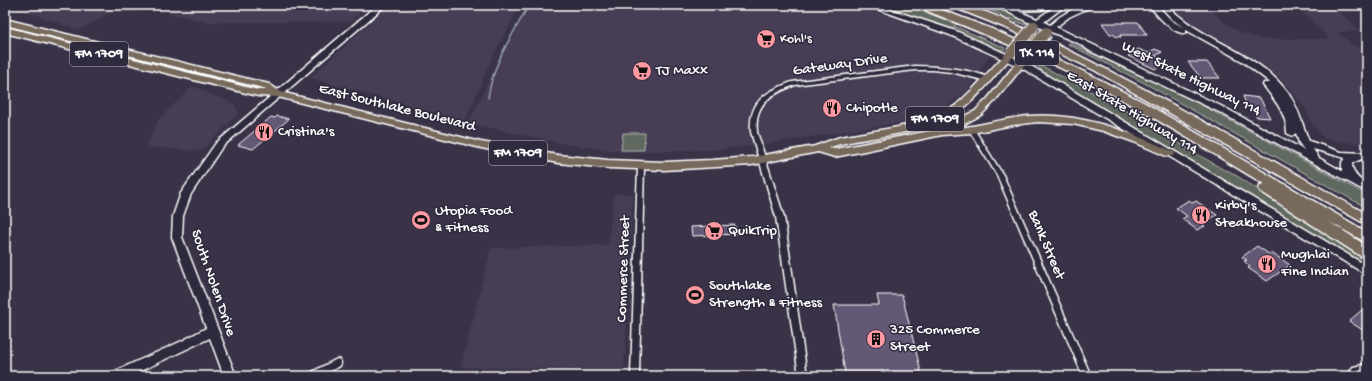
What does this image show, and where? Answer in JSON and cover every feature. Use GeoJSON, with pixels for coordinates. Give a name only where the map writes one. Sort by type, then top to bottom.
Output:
{"type":"FeatureCollection","features":[{"type":"Feature","properties":{"kind":"highway","name":"TX 114"},"geometry":{"type":"LineString","coordinates":[[920,5],[988,31],[1087,77],[1141,106],[1367,238]]}},
{"type":"Feature","properties":{"kind":"highway","name":"TX 114"},"geometry":{"type":"LineString","coordinates":[[958,5],[1083,60],[1367,220]]}},
{"type":"Feature","properties":{"kind":"highway"},"geometry":{"type":"LineString","coordinates":[[1194,123],[1212,125],[1367,211]]}},
{"type":"Feature","properties":{"kind":"highway"},"geometry":{"type":"LineString","coordinates":[[1242,166],[1254,180],[1274,194],[1367,253]]}},
{"type":"Feature","properties":{"kind":"main road","name":"South Nolen Drive"},"geometry":{"type":"LineString","coordinates":[[230,376],[177,236],[178,216],[186,193],[219,145],[382,5]]}},
{"type":"Feature","properties":{"kind":"main road","name":"East State Highway 114"},"geometry":{"type":"LineString","coordinates":[[870,5],[953,33],[1021,61],[1040,75],[1170,154],[1367,271]]}},
{"type":"Feature","properties":{"kind":"main road"},"geometry":{"type":"LineString","coordinates":[[1000,6],[1035,9],[1050,5]]}},
{"type":"Feature","properties":{"kind":"main road"},"geometry":{"type":"LineString","coordinates":[[1035,24],[1062,5]]}},
{"type":"Feature","properties":{"kind":"main road"},"geometry":{"type":"LineString","coordinates":[[1049,30],[1066,15],[1091,5]]}},
{"type":"Feature","properties":{"kind":"main road"},"geometry":{"type":"LineString","coordinates":[[1153,5],[1168,22],[1265,74],[1274,87],[1292,129],[1292,133],[1299,141],[1340,155],[1367,156]]}},
{"type":"Feature","properties":{"kind":"main road"},"geometry":{"type":"LineString","coordinates":[[1163,5],[1196,36]]}},
{"type":"Feature","properties":{"kind":"main road","name":"West State Highway 114"},"geometry":{"type":"LineString","coordinates":[[1000,6],[1035,24],[1081,41],[1085,45],[1217,108],[1367,188]]}},
{"type":"Feature","properties":{"kind":"main road","name":"East Southlake Boulevard"},"geometry":{"type":"LineString","coordinates":[[5,22],[266,86],[278,94]]}},
{"type":"Feature","properties":{"kind":"main road","name":"East Southlake Boulevard"},"geometry":{"type":"LineString","coordinates":[[5,30],[258,93],[278,94],[519,153],[573,161],[641,166],[712,164],[763,159],[818,149],[829,142],[906,129],[939,118],[961,106],[975,94],[1035,24]]}},
{"type":"Feature","properties":{"kind":"main road","name":"FM 1709"},"geometry":{"type":"LineString","coordinates":[[1021,61],[1049,30]]}},
{"type":"Feature","properties":{"kind":"main road"},"geometry":{"type":"LineString","coordinates":[[51,42],[66,40],[93,47],[108,48]]}},
{"type":"Feature","properties":{"kind":"main road"},"geometry":{"type":"LineString","coordinates":[[1040,75],[1035,66],[1036,62],[1055,40],[1073,40],[1085,45]]}},
{"type":"Feature","properties":{"kind":"main road","name":"East Southlake Boulevard"},"geometry":{"type":"LineString","coordinates":[[818,149],[835,153],[938,133],[978,112],[991,100],[1021,61]]}},
{"type":"Feature","properties":{"kind":"main road"},"geometry":{"type":"LineString","coordinates":[[1274,87],[1288,99],[1306,144],[1318,162]]}},
{"type":"Feature","properties":{"kind":"main road"},"geometry":{"type":"LineString","coordinates":[[972,130],[973,118],[978,112]]}},
{"type":"Feature","properties":{"kind":"main road"},"geometry":{"type":"LineString","coordinates":[[938,133],[972,130],[1005,123],[1037,119],[1064,120],[1096,124],[1138,139],[1170,154]]}},
{"type":"Feature","properties":{"kind":"main road"},"geometry":{"type":"LineString","coordinates":[[1298,125],[1311,140],[1321,147],[1328,150],[1367,156]]}},
{"type":"Feature","properties":{"kind":"main road"},"geometry":{"type":"LineString","coordinates":[[1266,133],[1284,136],[1292,133]]}},
{"type":"Feature","properties":{"kind":"main road"},"geometry":{"type":"LineString","coordinates":[[1356,182],[1347,170],[1347,162],[1355,157],[1367,156]]}},
{"type":"Feature","properties":{"kind":"main road"},"geometry":{"type":"LineString","coordinates":[[117,376],[186,345],[212,331]]}},
{"type":"Feature","properties":{"kind":"street","name":"Gateway Drive"},"geometry":{"type":"LineString","coordinates":[[763,159],[754,132],[754,117],[756,110],[764,98],[785,86],[815,80],[924,68],[956,70],[988,79]]}},
{"type":"Feature","properties":{"kind":"street","name":"Bank Street"},"geometry":{"type":"LineString","coordinates":[[972,130],[1000,175],[1087,376]]}},
{"type":"Feature","properties":{"kind":"street"},"geometry":{"type":"LineString","coordinates":[[763,159],[780,217],[803,376]]}},
{"type":"Feature","properties":{"kind":"street","name":"Commerce Street"},"geometry":{"type":"LineString","coordinates":[[635,374],[641,166]]}},
{"type":"Feature","properties":{"kind":"street"},"geometry":{"type":"LineString","coordinates":[[313,376],[337,363]]}},
{"type":"Feature","properties":{"kind":"street"},"geometry":{"type":"LineString","coordinates":[[1351,376],[1356,370],[1367,368]]}},
{"type":"Feature","properties":{"kind":"shaded area"},"geometry":{"type":"Polygon","coordinates":[[[5,5],[165,5],[135,12],[111,12],[79,30],[30,13],[5,7],[5,5]]]}},
{"type":"Feature","properties":{"kind":"shaded area"},"geometry":{"type":"Polygon","coordinates":[[[165,5],[369,5],[350,22],[209,22],[168,13],[165,5]]]}},
{"type":"Feature","properties":{"kind":"shaded area"},"geometry":{"type":"Polygon","coordinates":[[[386,5],[520,5],[492,58],[465,121],[310,78],[369,24],[386,5]]]}},
{"type":"Feature","properties":{"kind":"shaded area"},"geometry":{"type":"Polygon","coordinates":[[[527,5],[861,5],[947,35],[990,56],[973,80],[968,91],[938,112],[905,122],[760,145],[710,150],[622,152],[565,144],[468,123],[527,5]]]}},
{"type":"Feature","properties":{"kind":"shaded area"},"geometry":{"type":"Polygon","coordinates":[[[876,5],[905,5],[957,24],[954,26],[1005,48],[1004,50],[999,50],[967,37],[876,5]]]}},
{"type":"Feature","properties":{"kind":"shaded area"},"geometry":{"type":"Polygon","coordinates":[[[978,5],[989,5],[1025,20],[1027,23],[1025,25],[978,5]]]}},
{"type":"Feature","properties":{"kind":"shaded area"},"geometry":{"type":"Polygon","coordinates":[[[1174,5],[1207,5],[1223,22],[1242,33],[1259,39],[1330,39],[1295,5],[1331,5],[1361,31],[1338,32],[1351,44],[1367,51],[1367,145],[1324,139],[1311,122],[1305,108],[1282,80],[1258,61],[1203,33],[1187,22],[1174,8],[1174,5]]]}},
{"type":"Feature","properties":{"kind":"shaded area"},"geometry":{"type":"Polygon","coordinates":[[[1070,43],[1196,102],[1367,195],[1367,208],[1146,84],[1068,44],[1070,43]]]}},
{"type":"Feature","properties":{"kind":"shaded area"},"geometry":{"type":"Polygon","coordinates":[[[1040,65],[1113,103],[1224,170],[1229,171],[1367,259],[1367,265],[1054,81],[1044,74],[1039,67],[1040,65]]]}},
{"type":"Feature","properties":{"kind":"shaded area"},"geometry":{"type":"Polygon","coordinates":[[[193,86],[234,104],[239,113],[201,151],[146,147],[159,119],[193,86]]]}},
{"type":"Feature","properties":{"kind":"shaded area"},"geometry":{"type":"Polygon","coordinates":[[[623,133],[645,133],[644,150],[621,150],[623,133]]]}},
{"type":"Feature","properties":{"kind":"shaded area"},"geometry":{"type":"Polygon","coordinates":[[[614,194],[633,194],[624,370],[461,367],[491,248],[608,245],[614,194]]]}},
{"type":"Feature","properties":{"kind":"building"},"geometry":{"type":"Polygon","coordinates":[[[1123,22],[1138,22],[1147,35],[1115,36],[1110,34],[1102,23],[1124,23],[1123,22]]]}},
{"type":"Feature","properties":{"kind":"building"},"geometry":{"type":"Polygon","coordinates":[[[1138,49],[1148,53],[1155,49],[1162,52],[1155,56],[1166,62],[1155,69],[1128,56],[1138,49]]]}},
{"type":"Feature","properties":{"kind":"building"},"geometry":{"type":"Polygon","coordinates":[[[1188,62],[1207,62],[1220,78],[1201,78],[1188,62]]]}},
{"type":"Feature","properties":{"kind":"building"},"geometry":{"type":"Polygon","coordinates":[[[1243,96],[1260,98],[1270,118],[1257,117],[1252,106],[1247,106],[1243,96]]]}},
{"type":"Feature","properties":{"kind":"building","name":"Cristina's"},"geometry":{"type":"Polygon","coordinates":[[[277,116],[289,119],[253,149],[238,145],[271,117],[275,118],[277,116]]]}},
{"type":"Feature","properties":{"kind":"building","name":"Kirby's Steakhouse"},"geometry":{"type":"Polygon","coordinates":[[[1189,200],[1193,203],[1196,201],[1217,215],[1202,224],[1205,226],[1197,230],[1182,219],[1187,216],[1176,208],[1189,200]]]}},
{"type":"Feature","properties":{"kind":"building","name":"QuikTrip"},"geometry":{"type":"Polygon","coordinates":[[[735,225],[736,234],[692,236],[691,227],[735,225]]]}},
{"type":"Feature","properties":{"kind":"building","name":"Mughlai Fine Indian"},"geometry":{"type":"Polygon","coordinates":[[[1257,246],[1290,265],[1267,281],[1248,268],[1250,267],[1244,261],[1247,260],[1242,257],[1257,246]]]}},
{"type":"Feature","properties":{"kind":"building","name":"325 Commerce Street"},"geometry":{"type":"Polygon","coordinates":[[[877,295],[902,295],[922,376],[894,376],[893,373],[845,373],[834,305],[879,305],[877,295]]]}},
{"type":"Feature","properties":{"kind":"building"},"geometry":{"type":"Polygon","coordinates":[[[1362,310],[1367,314],[1367,333],[1349,321],[1362,310]]]}},
{"type":"Feature","properties":{"kind":"waterway"},"geometry":{"type":"LineString","coordinates":[[488,98],[490,85],[499,61],[529,5]]}},
{"type":"Feature","properties":{"kind":"place","name":"Kohl's"},"geometry":{"type":"Point","coordinates":[766,39]}},
{"type":"Feature","properties":{"kind":"place","name":"TJ Maxx"},"geometry":{"type":"Point","coordinates":[642,71]}},
{"type":"Feature","properties":{"kind":"place","name":"Chipotle"},"geometry":{"type":"Point","coordinates":[832,108]}},
{"type":"Feature","properties":{"kind":"place","name":"Cristina's"},"geometry":{"type":"Point","coordinates":[264,132]}},
{"type":"Feature","properties":{"kind":"place","name":"Kirby's Steakhouse"},"geometry":{"type":"Point","coordinates":[1201,215]}},
{"type":"Feature","properties":{"kind":"place","name":"Utopia Food & Fitness"},"geometry":{"type":"Point","coordinates":[421,220]}},
{"type":"Feature","properties":{"kind":"place","name":"QuikTrip"},"geometry":{"type":"Point","coordinates":[714,231]}},
{"type":"Feature","properties":{"kind":"place","name":"Mughlai Fine Indian"},"geometry":{"type":"Point","coordinates":[1267,264]}},
{"type":"Feature","properties":{"kind":"place","name":"Southlake Strength & Fitness"},"geometry":{"type":"Point","coordinates":[695,295]}},
{"type":"Feature","properties":{"kind":"place","name":"325 Commerce Street"},"geometry":{"type":"Point","coordinates":[876,339]}}]}
